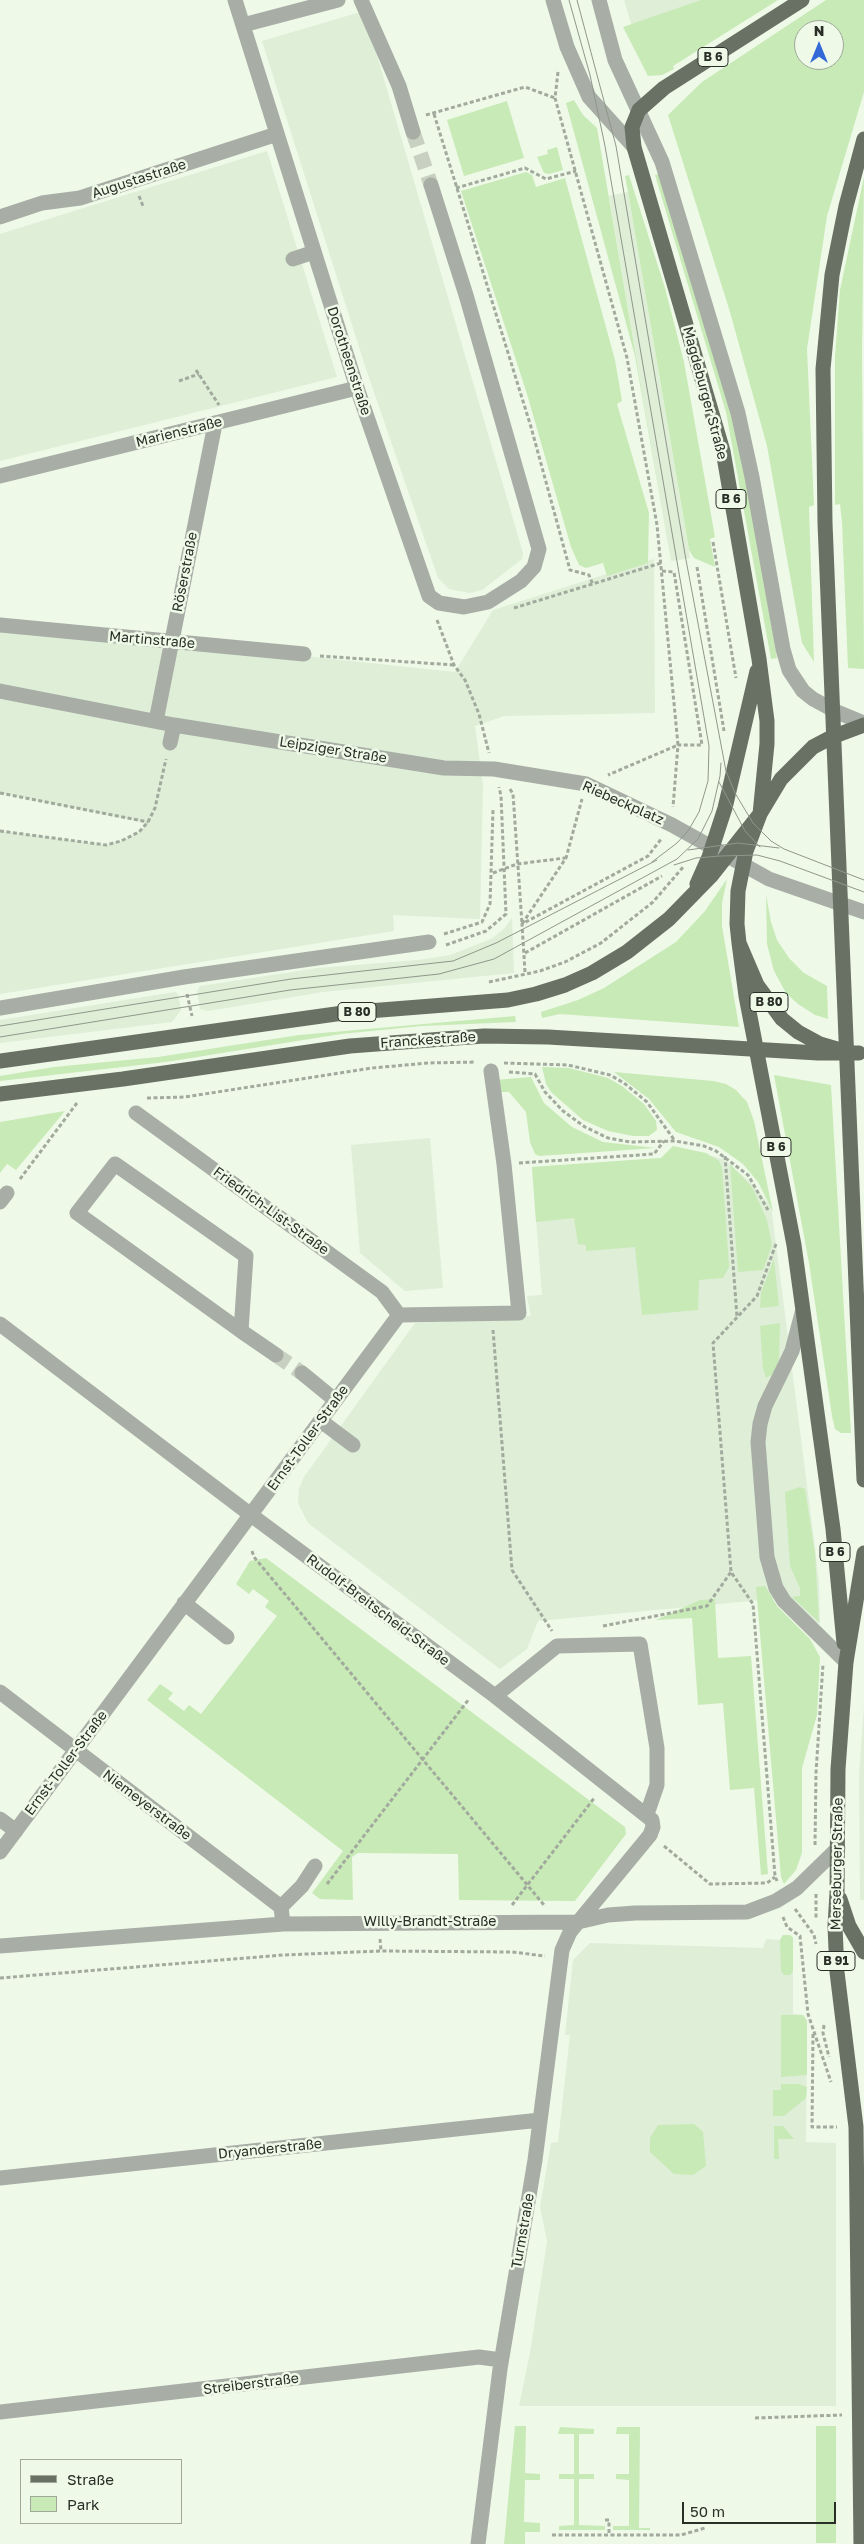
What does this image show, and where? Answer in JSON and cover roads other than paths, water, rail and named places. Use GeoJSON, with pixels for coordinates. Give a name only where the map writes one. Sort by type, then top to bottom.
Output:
{"type":"FeatureCollection","features":[{"type":"Feature","properties":{"kind":"main road","name":"B 6"},"geometry":{"type":"LineString","coordinates":[[634,147],[632,127],[639,110],[664,88],[802,0]]}},
{"type":"Feature","properties":{"kind":"main road"},"geometry":{"type":"LineString","coordinates":[[864,139],[846,206],[826,319],[823,369],[825,523],[864,1480]]}},
{"type":"Feature","properties":{"kind":"main road","name":"Magdeburger Straße"},"geometry":{"type":"LineString","coordinates":[[634,147],[723,451],[759,659],[767,744],[758,817]]}},
{"type":"Feature","properties":{"kind":"main road","name":"B 80"},"geometry":{"type":"LineString","coordinates":[[705,877],[735,770],[759,659]]}},
{"type":"Feature","properties":{"kind":"main road","name":"B 80"},"geometry":{"type":"LineString","coordinates":[[0,1061],[343,1014],[478,1003],[536,994],[592,973],[627,952],[669,920],[758,817],[781,779],[813,747],[864,724]]}},
{"type":"Feature","properties":{"kind":"main road","name":"B 6"},"geometry":{"type":"LineString","coordinates":[[758,817],[746,851],[740,878],[737,905],[739,943],[755,1049],[783,1183],[832,1529],[846,1662]]}},
{"type":"Feature","properties":{"kind":"main road","name":"B 80"},"geometry":{"type":"LineString","coordinates":[[739,943],[757,985],[782,1019],[798,1032],[820,1044],[862,1053]]}},
{"type":"Feature","properties":{"kind":"main road","name":"Franckestraße"},"geometry":{"type":"LineString","coordinates":[[0,1094],[123,1079],[392,1041],[516,1036],[818,1053],[862,1053]]}},
{"type":"Feature","properties":{"kind":"main road"},"geometry":{"type":"LineString","coordinates":[[846,1662],[864,1553]]}},
{"type":"Feature","properties":{"kind":"main road","name":"Merseburger Straße"},"geometry":{"type":"LineString","coordinates":[[846,1662],[838,1770],[835,1948],[856,2127],[861,2544]]}},
{"type":"Feature","properties":{"kind":"main road"},"geometry":{"type":"LineString","coordinates":[[837,1892],[849,1926],[864,1952]]}},
{"type":"Feature","properties":{"kind":"street","name":"Dorotheenstraße"},"geometry":{"type":"LineString","coordinates":[[236,0],[357,388],[428,596],[439,603],[464,607],[488,602],[521,581],[534,567],[538,559],[538,539],[431,185]]}},
{"type":"Feature","properties":{"kind":"street"},"geometry":{"type":"LineString","coordinates":[[243,25],[338,0]]}},
{"type":"Feature","properties":{"kind":"street"},"geometry":{"type":"LineString","coordinates":[[361,0],[399,86],[411,126]]}},
{"type":"Feature","properties":{"kind":"street","name":"Magdeburger Straße"},"geometry":{"type":"LineString","coordinates":[[553,0],[567,47],[589,97],[634,147]]}},
{"type":"Feature","properties":{"kind":"street","name":"Magdeburger Straße"},"geometry":{"type":"LineString","coordinates":[[598,0],[616,60],[662,162],[738,413],[752,477],[783,650],[789,670],[803,691],[813,699],[864,724]]}},
{"type":"Feature","properties":{"kind":"street","name":"Augustastraße"},"geometry":{"type":"LineString","coordinates":[[0,217],[42,203],[80,198],[277,134]]}},
{"type":"Feature","properties":{"kind":"street"},"geometry":{"type":"LineString","coordinates":[[293,259],[314,252]]}},
{"type":"Feature","properties":{"kind":"street","name":"Marienstraße"},"geometry":{"type":"LineString","coordinates":[[0,476],[357,388]]}},
{"type":"Feature","properties":{"kind":"street","name":"Röserstraße"},"geometry":{"type":"LineString","coordinates":[[156,721],[171,642],[222,422]]}},
{"type":"Feature","properties":{"kind":"street","name":"Martinstraße"},"geometry":{"type":"LineString","coordinates":[[0,625],[304,654]]}},
{"type":"Feature","properties":{"kind":"street","name":"Leipziger Straße"},"geometry":{"type":"LineString","coordinates":[[0,691],[174,725],[444,768],[494,769]]}},
{"type":"Feature","properties":{"kind":"street"},"geometry":{"type":"LineString","coordinates":[[170,743],[174,725]]}},
{"type":"Feature","properties":{"kind":"street","name":"Riebeckplatz"},"geometry":{"type":"LineString","coordinates":[[494,769],[586,784],[672,825],[769,879],[864,912]]}},
{"type":"Feature","properties":{"kind":"street"},"geometry":{"type":"LineString","coordinates":[[0,1008],[184,976],[429,942]]}},
{"type":"Feature","properties":{"kind":"street"},"geometry":{"type":"LineString","coordinates":[[400,1315],[519,1312],[504,1164],[490,1065]]}},
{"type":"Feature","properties":{"kind":"street","name":"Friedrich-List-Straße"},"geometry":{"type":"LineString","coordinates":[[136,1113],[382,1292],[400,1315]]}},
{"type":"Feature","properties":{"kind":"street"},"geometry":{"type":"LineString","coordinates":[[241,1331],[246,1256],[115,1164],[77,1213],[241,1331],[276,1355]]}},
{"type":"Feature","properties":{"kind":"street"},"geometry":{"type":"LineString","coordinates":[[802,1313],[792,1351],[765,1406],[760,1424],[758,1442],[770,1573],[784,1601],[846,1662]]}},
{"type":"Feature","properties":{"kind":"street","name":"Ernst-Toller-Straße"},"geometry":{"type":"LineString","coordinates":[[0,1852],[400,1315]]}},
{"type":"Feature","properties":{"kind":"street","name":"Rudolf-Breitscheid-Straße"},"geometry":{"type":"LineString","coordinates":[[0,1324],[251,1515],[495,1696],[647,1814]]}},
{"type":"Feature","properties":{"kind":"street"},"geometry":{"type":"LineString","coordinates":[[302,1373],[336,1400]]}},
{"type":"Feature","properties":{"kind":"street"},"geometry":{"type":"LineString","coordinates":[[321,1421],[353,1445]]}},
{"type":"Feature","properties":{"kind":"street"},"geometry":{"type":"LineString","coordinates":[[184,1603],[227,1637]]}},
{"type":"Feature","properties":{"kind":"street"},"geometry":{"type":"LineString","coordinates":[[495,1696],[557,1646],[640,1644],[657,1748],[657,1785],[647,1814],[652,1820],[653,1827],[650,1835],[578,1922]]}},
{"type":"Feature","properties":{"kind":"street","name":"Niemeyerstraße"},"geometry":{"type":"LineString","coordinates":[[0,1692],[281,1907]]}},
{"type":"Feature","properties":{"kind":"street"},"geometry":{"type":"LineString","coordinates":[[0,1819],[16,1831]]}},
{"type":"Feature","properties":{"kind":"street","name":"Willy-Brandt-Straße"},"geometry":{"type":"LineString","coordinates":[[0,1946],[283,1924],[578,1922],[608,1915],[635,1913],[747,1912],[786,1896],[815,1873],[838,1848]]}},
{"type":"Feature","properties":{"kind":"street"},"geometry":{"type":"LineString","coordinates":[[283,1924],[281,1907],[302,1886],[314,1866]]}},
{"type":"Feature","properties":{"kind":"street","name":"Turmstraße"},"geometry":{"type":"LineString","coordinates":[[478,2544],[501,2360],[540,2120],[560,1958],[566,1939],[578,1922]]}},
{"type":"Feature","properties":{"kind":"street","name":"Dryanderstraße"},"geometry":{"type":"LineString","coordinates":[[0,2178],[540,2120]]}},
{"type":"Feature","properties":{"kind":"street","name":"Streiberstraße"},"geometry":{"type":"LineString","coordinates":[[0,2412],[479,2357],[501,2360]]}},
{"type":"Feature","properties":{"kind":"tunnel"},"geometry":{"type":"LineString","coordinates":[[413,132],[431,185]]}},
{"type":"Feature","properties":{"kind":"tunnel"},"geometry":{"type":"LineString","coordinates":[[276,1355],[302,1373]]}},
{"type":"Feature","properties":{"kind":"tram line"},"geometry":{"type":"LineString","coordinates":[[569,0],[590,75],[605,146],[709,746],[708,781],[699,812],[688,831],[677,843],[652,862]]}},
{"type":"Feature","properties":{"kind":"tram line"},"geometry":{"type":"LineString","coordinates":[[577,0],[616,146],[686,560],[726,771],[735,793],[753,823],[771,841],[784,849],[864,880]]}},
{"type":"Feature","properties":{"kind":"tram line"},"geometry":{"type":"LineString","coordinates":[[0,1037],[290,990],[439,974],[494,959],[677,859],[698,839],[712,811],[721,763]]}},
{"type":"Feature","properties":{"kind":"tram line"},"geometry":{"type":"LineString","coordinates":[[719,782],[745,831],[760,847]]}},
{"type":"Feature","properties":{"kind":"tram line"},"geometry":{"type":"LineString","coordinates":[[688,850],[738,843],[779,848]]}},
{"type":"Feature","properties":{"kind":"tram line"},"geometry":{"type":"LineString","coordinates":[[674,865],[696,858],[757,855],[780,861],[864,892]]}},
{"type":"Feature","properties":{"kind":"tram line"},"geometry":{"type":"LineString","coordinates":[[0,1026],[291,979],[453,961],[496,943],[657,860]]}}]}
